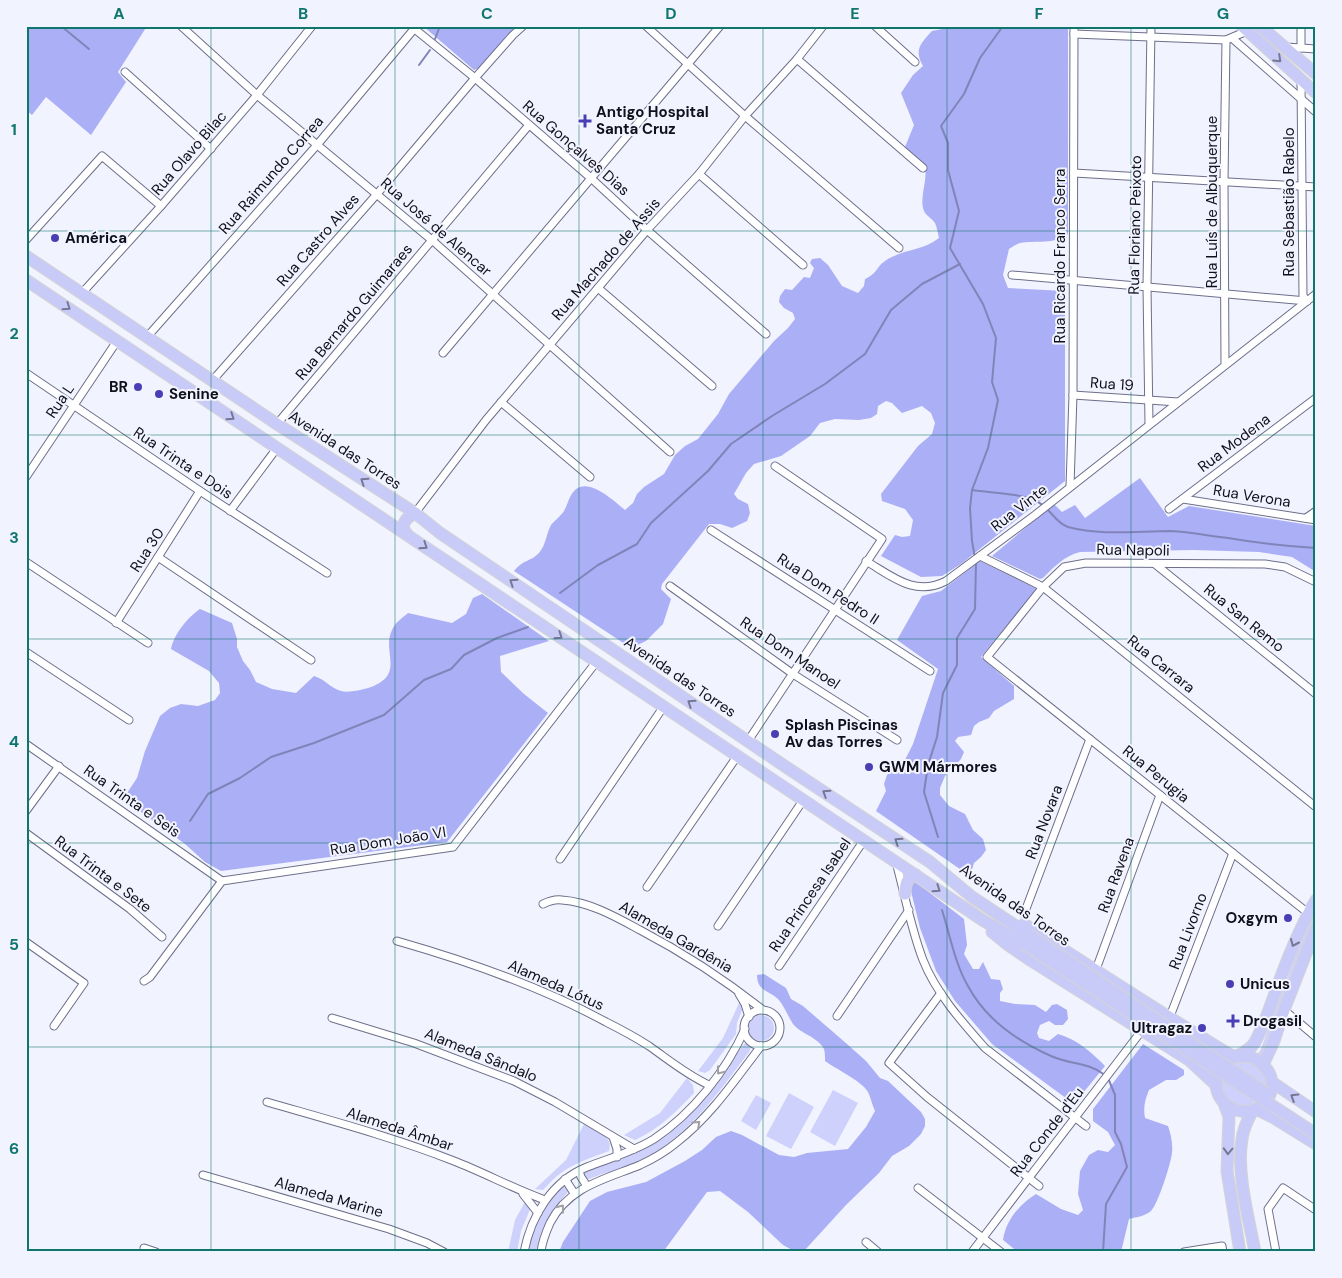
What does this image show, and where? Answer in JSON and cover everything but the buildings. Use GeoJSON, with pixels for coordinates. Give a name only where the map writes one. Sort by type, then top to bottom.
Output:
{"type":"FeatureCollection","features":[{"type":"Feature","properties":{"kind":"main road"},"geometry":{"type":"LineString","coordinates":[[1260,26],[1311,70]]}},
{"type":"Feature","properties":{"kind":"main road"},"geometry":{"type":"LineString","coordinates":[[1245,28],[1316,93]]}},
{"type":"Feature","properties":{"kind":"main road","name":"Avenida das Torres"},"geometry":{"type":"LineString","coordinates":[[26,256],[277,424],[415,513],[440,533],[788,769],[825,791],[930,862],[1026,939],[1316,1134]]}},
{"type":"Feature","properties":{"kind":"main road","name":"Avenida das Torres"},"geometry":{"type":"LineString","coordinates":[[26,280],[984,920],[1026,939],[1316,1126]]}},
{"type":"Feature","properties":{"kind":"main road"},"geometry":{"type":"LineString","coordinates":[[352,498],[369,507],[379,508],[384,499],[383,493]]}},
{"type":"Feature","properties":{"kind":"main road"},"geometry":{"type":"LineString","coordinates":[[407,534],[403,528],[404,524],[407,518],[415,513]]}},
{"type":"Feature","properties":{"kind":"main road"},"geometry":{"type":"LineString","coordinates":[[760,770],[779,782],[788,783],[792,780],[793,776],[788,769]]}},
{"type":"Feature","properties":{"kind":"main road"},"geometry":{"type":"LineString","coordinates":[[930,862],[1169,1019],[1234,1056],[1249,1056],[1268,1074],[1316,1112]]}},
{"type":"Feature","properties":{"kind":"main road"},"geometry":{"type":"LineString","coordinates":[[905,894],[908,879],[912,875],[916,875]]}},
{"type":"Feature","properties":{"kind":"main road"},"geometry":{"type":"LineString","coordinates":[[1217,1088],[1218,1071],[1222,1065],[1234,1056],[1250,1049],[1257,1038],[1287,961],[1308,913],[1316,900]]}},
{"type":"Feature","properties":{"kind":"main road"},"geometry":{"type":"LineString","coordinates":[[984,920],[991,931],[1008,945],[1189,1060],[1217,1088],[1229,1117],[1227,1171],[1240,1252]]}},
{"type":"Feature","properties":{"kind":"main road"},"geometry":{"type":"LineString","coordinates":[[1224,1103],[1236,1110],[1246,1112],[1263,1105],[1269,1098],[1272,1091],[1268,1074],[1274,1041],[1316,928]]}},
{"type":"Feature","properties":{"kind":"main road"},"geometry":{"type":"LineString","coordinates":[[1254,1110],[1275,1118],[1316,1144]]}},
{"type":"Feature","properties":{"kind":"main road"},"geometry":{"type":"LineString","coordinates":[[1254,1110],[1241,1140],[1241,1155],[1245,1200],[1255,1252]]}},
{"type":"Feature","properties":{"kind":"street","name":"Rua José de Alencar"},"geometry":{"type":"LineString","coordinates":[[181,26],[257,94],[433,241],[670,452]]}},
{"type":"Feature","properties":{"kind":"street","name":"Rua Castro Alves"},"geometry":{"type":"LineString","coordinates":[[212,381],[377,194],[474,78],[523,26]]}},
{"type":"Feature","properties":{"kind":"street"},"geometry":{"type":"LineString","coordinates":[[646,26],[746,116],[899,248]]}},
{"type":"Feature","properties":{"kind":"street"},"geometry":{"type":"LineString","coordinates":[[443,354],[720,26]]}},
{"type":"Feature","properties":{"kind":"street","name":"Rua Machado de Assis"},"geometry":{"type":"LineString","coordinates":[[415,513],[501,402],[647,230],[700,174],[746,116],[797,59],[823,26]]}},
{"type":"Feature","properties":{"kind":"street"},"geometry":{"type":"LineString","coordinates":[[875,26],[915,62]]}},
{"type":"Feature","properties":{"kind":"street","name":"Rua Floriano Peixoto"},"geometry":{"type":"LineString","coordinates":[[1149,424],[1147,287],[1151,26]]}},
{"type":"Feature","properties":{"kind":"street"},"geometry":{"type":"LineString","coordinates":[[1301,26],[1304,58],[1311,70]]}},
{"type":"Feature","properties":{"kind":"street","name":"Rua Olavo Bilac"},"geometry":{"type":"LineString","coordinates":[[82,293],[162,206],[211,149],[257,94],[307,28]]}},
{"type":"Feature","properties":{"kind":"street","name":"Rua Gonçalves Dias"},"geometry":{"type":"LineString","coordinates":[[412,28],[474,78],[592,179],[766,334]]}},
{"type":"Feature","properties":{"kind":"street","name":"Rua Raimundo Correa"},"geometry":{"type":"LineString","coordinates":[[147,337],[317,145],[412,28]]}},
{"type":"Feature","properties":{"kind":"street"},"geometry":{"type":"LineString","coordinates":[[1074,30],[1150,36],[1229,39],[1245,28]]}},
{"type":"Feature","properties":{"kind":"street","name":"Rua Ricardo Franco Serra"},"geometry":{"type":"LineString","coordinates":[[1070,486],[1073,395],[1074,30]]}},
{"type":"Feature","properties":{"kind":"street"},"geometry":{"type":"LineString","coordinates":[[1229,39],[1316,112]]}},
{"type":"Feature","properties":{"kind":"street","name":"Rua Luís de Albuquerque"},"geometry":{"type":"LineString","coordinates":[[1225,365],[1224,182],[1229,39]]}},
{"type":"Feature","properties":{"kind":"street"},"geometry":{"type":"LineString","coordinates":[[1284,47],[1316,49]]}},
{"type":"Feature","properties":{"kind":"street"},"geometry":{"type":"LineString","coordinates":[[797,59],[923,168]]}},
{"type":"Feature","properties":{"kind":"street"},"geometry":{"type":"LineString","coordinates":[[125,72],[211,149]]}},
{"type":"Feature","properties":{"kind":"street","name":"Rua Sebastião Rabelo"},"geometry":{"type":"LineString","coordinates":[[1302,81],[1303,296],[1307,301]]}},
{"type":"Feature","properties":{"kind":"street","name":"Rua Bernardo Guimaraes"},"geometry":{"type":"LineString","coordinates":[[277,424],[529,125]]}},
{"type":"Feature","properties":{"kind":"street"},"geometry":{"type":"LineString","coordinates":[[26,240],[102,156],[162,206]]}},
{"type":"Feature","properties":{"kind":"street"},"geometry":{"type":"LineString","coordinates":[[1074,173],[1316,187]]}},
{"type":"Feature","properties":{"kind":"street"},"geometry":{"type":"LineString","coordinates":[[700,174],[803,265]]}},
{"type":"Feature","properties":{"kind":"street"},"geometry":{"type":"LineString","coordinates":[[1012,275],[1307,301]]}},
{"type":"Feature","properties":{"kind":"street"},"geometry":{"type":"LineString","coordinates":[[598,288],[712,386]]}},
{"type":"Feature","properties":{"kind":"street","name":"Rua Vinte"},"geometry":{"type":"LineString","coordinates":[[866,561],[904,584],[915,587],[938,585],[967,566],[1035,515],[1316,294]]}},
{"type":"Feature","properties":{"kind":"street","name":"Rua L"},"geometry":{"type":"LineString","coordinates":[[26,477],[29,468],[74,406],[117,341]]}},
{"type":"Feature","properties":{"kind":"street","name":"Rua Trinta e Dois"},"geometry":{"type":"LineString","coordinates":[[26,374],[200,492],[327,573]]}},
{"type":"Feature","properties":{"kind":"street","name":"Rua 19"},"geometry":{"type":"LineString","coordinates":[[1073,395],[1149,400]]}},
{"type":"Feature","properties":{"kind":"street","name":"Rua Modena"},"geometry":{"type":"LineString","coordinates":[[1169,509],[1316,398]]}},
{"type":"Feature","properties":{"kind":"street"},"geometry":{"type":"LineString","coordinates":[[1149,400],[1178,402]]}},
{"type":"Feature","properties":{"kind":"street"},"geometry":{"type":"LineString","coordinates":[[501,402],[590,477]]}},
{"type":"Feature","properties":{"kind":"street"},"geometry":{"type":"LineString","coordinates":[[230,511],[277,448]]}},
{"type":"Feature","properties":{"kind":"street"},"geometry":{"type":"LineString","coordinates":[[748,741],[882,539],[775,466]]}},
{"type":"Feature","properties":{"kind":"street","name":"Rua 30"},"geometry":{"type":"LineString","coordinates":[[116,622],[200,492]]}},
{"type":"Feature","properties":{"kind":"street","name":"Rua Verona"},"geometry":{"type":"LineString","coordinates":[[1183,499],[1316,520]]}},
{"type":"Feature","properties":{"kind":"street"},"geometry":{"type":"LineString","coordinates":[[1306,518],[1316,510]]}},
{"type":"Feature","properties":{"kind":"street","name":"Rua Dom Pedro II"},"geometry":{"type":"LineString","coordinates":[[711,530],[930,671]]}},
{"type":"Feature","properties":{"kind":"street"},"geometry":{"type":"LineString","coordinates":[[158,557],[311,660]]}},
{"type":"Feature","properties":{"kind":"street","name":"Rua Carrara"},"geometry":{"type":"LineString","coordinates":[[979,557],[1043,587],[1316,807]]}},
{"type":"Feature","properties":{"kind":"street"},"geometry":{"type":"LineString","coordinates":[[26,562],[148,643]]}},
{"type":"Feature","properties":{"kind":"street","name":"Rua Napoli"},"geometry":{"type":"LineString","coordinates":[[987,657],[1043,587],[1064,567],[1086,563],[1265,564],[1285,567],[1316,582]]}},
{"type":"Feature","properties":{"kind":"street","name":"Rua San Remo"},"geometry":{"type":"LineString","coordinates":[[1156,564],[1316,694]]}},
{"type":"Feature","properties":{"kind":"street","name":"Rua Dom Manoel"},"geometry":{"type":"LineString","coordinates":[[670,586],[793,674],[898,740]]}},
{"type":"Feature","properties":{"kind":"street"},"geometry":{"type":"LineString","coordinates":[[26,652],[129,720]]}},
{"type":"Feature","properties":{"kind":"street","name":"Rua Perugia"},"geometry":{"type":"LineString","coordinates":[[987,657],[1308,913]]}},
{"type":"Feature","properties":{"kind":"street","name":"Rua Dom João VI"},"geometry":{"type":"LineString","coordinates":[[222,881],[453,847],[597,661]]}},
{"type":"Feature","properties":{"kind":"street"},"geometry":{"type":"LineString","coordinates":[[560,859],[664,706]]}},
{"type":"Feature","properties":{"kind":"street","name":"Rua Novara"},"geometry":{"type":"LineString","coordinates":[[1024,914],[1090,739]]}},
{"type":"Feature","properties":{"kind":"street","name":"Rua Trinta e Seis"},"geometry":{"type":"LineString","coordinates":[[26,744],[222,881]]}},
{"type":"Feature","properties":{"kind":"street"},"geometry":{"type":"LineString","coordinates":[[646,887],[738,755]]}},
{"type":"Feature","properties":{"kind":"street"},"geometry":{"type":"LineString","coordinates":[[26,811],[59,766]]}},
{"type":"Feature","properties":{"kind":"street","name":"Rua Ravena"},"geometry":{"type":"LineString","coordinates":[[1098,964],[1160,795]]}},
{"type":"Feature","properties":{"kind":"street"},"geometry":{"type":"LineString","coordinates":[[718,926],[804,799]]}},
{"type":"Feature","properties":{"kind":"street","name":"Rua Trinta e Sete"},"geometry":{"type":"LineString","coordinates":[[26,833],[130,909],[162,937]]}},
{"type":"Feature","properties":{"kind":"street","name":"Rua Princesa Isabel"},"geometry":{"type":"LineString","coordinates":[[778,966],[864,840]]}},
{"type":"Feature","properties":{"kind":"street","name":"Rua Livorno"},"geometry":{"type":"LineString","coordinates":[[1169,1019],[1233,853]]}},
{"type":"Feature","properties":{"kind":"street"},"geometry":{"type":"LineString","coordinates":[[896,862],[924,962],[941,993],[985,1048],[1086,1126]]}},
{"type":"Feature","properties":{"kind":"street"},"geometry":{"type":"LineString","coordinates":[[144,980],[150,977],[222,881]]}},
{"type":"Feature","properties":{"kind":"street","name":"Alameda Gardênia"},"geometry":{"type":"LineString","coordinates":[[543,904],[561,900],[597,908],[619,918],[656,938],[737,990],[763,1010]]}},
{"type":"Feature","properties":{"kind":"street"},"geometry":{"type":"LineString","coordinates":[[837,1016],[909,910]]}},
{"type":"Feature","properties":{"kind":"street","name":"Alameda Lótus"},"geometry":{"type":"LineString","coordinates":[[398,941],[460,959],[604,1020],[647,1045],[693,1078],[709,1085]]}},
{"type":"Feature","properties":{"kind":"street"},"geometry":{"type":"LineString","coordinates":[[26,942],[84,982],[54,1026]]}},
{"type":"Feature","properties":{"kind":"street","name":"Alameda Gardênia"},"geometry":{"type":"LineString","coordinates":[[737,990],[745,1004],[749,1017]]}},
{"type":"Feature","properties":{"kind":"street"},"geometry":{"type":"LineString","coordinates":[[941,993],[889,1063],[927,1096],[1040,1186]]}},
{"type":"Feature","properties":{"kind":"street"},"geometry":{"type":"LineString","coordinates":[[524,1252],[532,1223],[545,1200],[565,1179],[579,1171],[634,1149],[653,1139],[674,1123],[702,1094],[736,1048],[749,1017],[753,1013],[763,1010],[768,1011],[777,1017],[780,1027],[778,1037],[774,1042],[761,1046],[750,1041],[745,1029]]}},
{"type":"Feature","properties":{"kind":"street"},"geometry":{"type":"LineString","coordinates":[[1284,1010],[1316,1037]]}},
{"type":"Feature","properties":{"kind":"street","name":"Alameda Sândalo"},"geometry":{"type":"LineString","coordinates":[[332,1018],[414,1043],[514,1081],[555,1102],[634,1149]]}},
{"type":"Feature","properties":{"kind":"street","name":"Rua Conde d'Eu"},"geometry":{"type":"LineString","coordinates":[[972,1252],[1143,1029]]}},
{"type":"Feature","properties":{"kind":"street"},"geometry":{"type":"LineString","coordinates":[[541,1252],[544,1236],[553,1218],[574,1193],[643,1164],[677,1142],[722,1099],[761,1046]]}},
{"type":"Feature","properties":{"kind":"street","name":"Alameda Lótus"},"geometry":{"type":"LineString","coordinates":[[693,1078],[702,1094]]}},
{"type":"Feature","properties":{"kind":"street","name":"Alameda Âmbar"},"geometry":{"type":"LineString","coordinates":[[267,1102],[410,1144],[469,1167],[521,1192],[545,1200]]}},
{"type":"Feature","properties":{"kind":"street"},"geometry":{"type":"LineString","coordinates":[[612,1136],[617,1149],[617,1157]]}},
{"type":"Feature","properties":{"kind":"street"},"geometry":{"type":"LineString","coordinates":[[579,1171],[587,1186]]}},
{"type":"Feature","properties":{"kind":"street","name":"Alameda Marine"},"geometry":{"type":"LineString","coordinates":[[203,1175],[389,1229],[427,1243],[444,1252]]}},
{"type":"Feature","properties":{"kind":"street"},"geometry":{"type":"LineString","coordinates":[[565,1179],[574,1193]]}},
{"type":"Feature","properties":{"kind":"street"},"geometry":{"type":"LineString","coordinates":[[918,1188],[1001,1252]]}},
{"type":"Feature","properties":{"kind":"street"},"geometry":{"type":"LineString","coordinates":[[1276,1252],[1268,1209],[1283,1188],[1316,1210]]}},
{"type":"Feature","properties":{"kind":"street","name":"Alameda Âmbar"},"geometry":{"type":"LineString","coordinates":[[521,1192],[538,1213]]}},
{"type":"Feature","properties":{"kind":"street"},"geometry":{"type":"LineString","coordinates":[[866,1242],[878,1252]]}},
{"type":"Feature","properties":{"kind":"street"},"geometry":{"type":"LineString","coordinates":[[144,1248],[156,1252]]}},
{"type":"Feature","properties":{"kind":"street"},"geometry":{"type":"LineString","coordinates":[[1184,1252],[1222,1249]]}},
{"type":"Feature","properties":{"kind":"shaded area"},"geometry":{"type":"Polygon","coordinates":[[[26,26],[147,26],[118,72],[126,82],[91,135],[46,97],[32,115],[26,110],[26,26]]]}},
{"type":"Feature","properties":{"kind":"shaded area"},"geometry":{"type":"Polygon","coordinates":[[[423,26],[519,26],[507,35],[481,67],[474,70],[423,26]]]}},
{"type":"Feature","properties":{"kind":"shaded area"},"geometry":{"type":"Polygon","coordinates":[[[944,26],[1068,26],[1068,234],[1057,240],[1026,242],[1013,246],[1009,249],[1003,275],[1008,288],[1065,291],[1065,481],[961,564],[942,576],[921,577],[881,556],[895,535],[902,537],[910,536],[913,520],[905,509],[882,501],[881,494],[918,446],[932,434],[935,423],[931,413],[922,406],[902,413],[892,403],[886,401],[878,406],[877,414],[871,418],[859,420],[835,419],[820,423],[810,436],[781,456],[754,464],[746,473],[734,494],[738,499],[748,504],[750,513],[747,521],[732,528],[720,524],[709,524],[662,584],[661,589],[671,599],[663,624],[646,641],[631,648],[514,571],[539,553],[551,525],[563,513],[575,490],[587,486],[594,488],[608,496],[625,510],[633,503],[637,494],[644,487],[664,474],[675,455],[685,446],[698,439],[718,414],[729,394],[795,319],[793,313],[784,308],[779,302],[780,296],[785,289],[792,290],[804,277],[810,278],[814,268],[810,263],[812,259],[820,258],[828,265],[842,286],[858,293],[864,286],[865,279],[885,261],[939,238],[935,223],[925,213],[923,208],[926,174],[924,166],[905,147],[914,125],[901,93],[913,75],[923,66],[919,56],[920,47],[932,31],[942,29],[944,26]]]}},
{"type":"Feature","properties":{"kind":"shaded area"},"geometry":{"type":"Polygon","coordinates":[[[1140,478],[1168,517],[1189,506],[1316,526],[1316,572],[1292,557],[1259,552],[1194,550],[1080,552],[1064,559],[1040,579],[992,556],[1054,504],[1062,512],[1075,505],[1085,518],[1140,478]]]}},
{"type":"Feature","properties":{"kind":"shaded area"},"geometry":{"type":"Polygon","coordinates":[[[980,561],[1037,589],[981,657],[1014,686],[1014,699],[994,711],[989,718],[974,726],[971,735],[958,737],[955,741],[964,752],[961,759],[945,776],[940,788],[940,795],[949,806],[965,814],[973,830],[983,839],[986,850],[974,863],[970,876],[876,811],[886,791],[884,784],[887,775],[893,769],[903,764],[913,744],[938,669],[897,640],[922,596],[941,591],[980,561]]]}},
{"type":"Feature","properties":{"kind":"shaded area"},"geometry":{"type":"Polygon","coordinates":[[[482,594],[549,641],[500,656],[501,672],[548,713],[447,842],[221,871],[205,862],[185,844],[123,799],[137,778],[145,751],[160,716],[170,708],[181,704],[198,706],[215,700],[220,693],[219,683],[209,671],[171,649],[182,626],[200,609],[232,623],[237,639],[237,647],[256,682],[272,689],[296,693],[314,676],[337,690],[347,692],[368,688],[380,683],[387,677],[391,662],[389,638],[397,623],[408,613],[452,623],[466,614],[473,598],[482,594]]]}},
{"type":"Feature","properties":{"kind":"shaded area"},"geometry":{"type":"Polygon","coordinates":[[[913,880],[964,919],[967,945],[964,954],[973,969],[979,969],[983,962],[991,979],[1000,980],[1003,989],[1000,993],[1000,1001],[1035,1005],[1046,1012],[1052,1005],[1057,1004],[1067,1010],[1068,1019],[1063,1025],[1055,1025],[1049,1021],[1040,1025],[1037,1033],[1039,1038],[1049,1041],[1058,1034],[1084,1047],[1105,1066],[1074,1104],[992,1044],[955,1001],[936,971],[920,928],[909,883],[913,880]]]}},
{"type":"Feature","properties":{"kind":"shaded area"},"geometry":{"type":"Polygon","coordinates":[[[1316,907],[1316,922],[1265,1060],[1256,1055],[1260,1051],[1304,933],[1316,907]]]}},
{"type":"Feature","properties":{"kind":"shaded area"},"geometry":{"type":"Polygon","coordinates":[[[764,974],[786,988],[791,999],[803,1006],[847,1044],[866,1061],[880,1078],[888,1081],[921,1112],[925,1119],[925,1126],[921,1134],[909,1146],[892,1156],[879,1173],[846,1205],[804,1251],[796,1252],[783,1245],[748,1212],[720,1191],[707,1192],[663,1252],[559,1252],[563,1242],[590,1201],[607,1192],[646,1182],[685,1161],[702,1150],[716,1137],[731,1131],[779,1155],[794,1157],[807,1153],[848,1149],[866,1127],[875,1111],[868,1092],[855,1079],[825,1061],[824,1050],[821,1045],[814,1038],[796,1027],[779,1000],[759,985],[757,975],[764,974]]]}},
{"type":"Feature","properties":{"kind":"shaded area"},"geometry":{"type":"Polygon","coordinates":[[[740,1001],[743,1008],[737,1023],[736,1034],[710,1070],[705,1073],[698,1071],[723,1038],[740,1001]]]}},
{"type":"Feature","properties":{"kind":"shaded area"},"geometry":{"type":"Polygon","coordinates":[[[761,1015],[770,1019],[774,1028],[770,1037],[761,1041],[752,1037],[748,1028],[752,1019],[761,1015]]]}},
{"type":"Feature","properties":{"kind":"shaded area"},"geometry":{"type":"Polygon","coordinates":[[[745,1043],[750,1044],[749,1052],[711,1101],[683,1131],[650,1155],[630,1165],[589,1179],[586,1178],[584,1174],[588,1170],[630,1155],[665,1135],[692,1111],[745,1043]]]}},
{"type":"Feature","properties":{"kind":"shaded area"},"geometry":{"type":"Polygon","coordinates":[[[1143,1044],[1184,1070],[1184,1075],[1176,1080],[1166,1080],[1149,1090],[1145,1100],[1145,1118],[1168,1126],[1172,1143],[1169,1165],[1154,1207],[1146,1214],[1129,1219],[1121,1252],[1018,1252],[1003,1240],[1007,1226],[1014,1214],[1036,1194],[1061,1209],[1078,1215],[1083,1210],[1078,1194],[1080,1171],[1089,1155],[1098,1150],[1108,1152],[1115,1145],[1108,1132],[1093,1121],[1093,1109],[1143,1044]]]}},
{"type":"Feature","properties":{"kind":"shaded area"},"geometry":{"type":"Polygon","coordinates":[[[1252,1061],[1265,1077],[1264,1089],[1257,1100],[1251,1104],[1239,1106],[1233,1104],[1219,1090],[1225,1069],[1231,1063],[1252,1061]]]}},
{"type":"Feature","properties":{"kind":"shaded area"},"geometry":{"type":"Polygon","coordinates":[[[687,1078],[693,1085],[694,1093],[674,1113],[652,1131],[635,1140],[624,1135],[660,1113],[687,1078]]]}},
{"type":"Feature","properties":{"kind":"shaded area"},"geometry":{"type":"Polygon","coordinates":[[[833,1090],[858,1103],[835,1146],[810,1132],[833,1090]]]}},
{"type":"Feature","properties":{"kind":"shaded area"},"geometry":{"type":"Polygon","coordinates":[[[789,1093],[814,1107],[791,1149],[766,1136],[789,1093]]]}},
{"type":"Feature","properties":{"kind":"shaded area"},"geometry":{"type":"Polygon","coordinates":[[[756,1095],[771,1103],[756,1130],[741,1121],[756,1095]]]}},
{"type":"Feature","properties":{"kind":"shaded area"},"geometry":{"type":"Polygon","coordinates":[[[584,1124],[603,1134],[609,1141],[609,1151],[582,1161],[563,1171],[543,1190],[535,1189],[566,1160],[584,1124]]]}},
{"type":"Feature","properties":{"kind":"shaded area"},"geometry":{"type":"Polygon","coordinates":[[[563,1186],[567,1186],[568,1192],[548,1219],[540,1235],[536,1252],[528,1252],[533,1233],[544,1207],[563,1186]]]}},
{"type":"Feature","properties":{"kind":"shaded area"},"geometry":{"type":"Polygon","coordinates":[[[526,1200],[531,1207],[521,1231],[517,1252],[508,1252],[515,1220],[526,1200]]]}},
{"type":"Feature","properties":{"kind":"waterway"},"geometry":{"type":"LineString","coordinates":[[61,26],[89,49]]}},
{"type":"Feature","properties":{"kind":"waterway"},"geometry":{"type":"LineString","coordinates":[[435,39],[440,26]]}},
{"type":"Feature","properties":{"kind":"waterway"},"geometry":{"type":"LineString","coordinates":[[975,558],[970,508],[972,490],[988,448],[998,400],[992,382],[996,338],[983,304],[950,248],[959,211],[948,170],[948,143],[941,126],[964,94],[980,58],[1003,26]]}},
{"type":"Feature","properties":{"kind":"waterway"},"geometry":{"type":"LineString","coordinates":[[419,65],[430,50]]}},
{"type":"Feature","properties":{"kind":"waterway"},"geometry":{"type":"LineString","coordinates":[[560,593],[598,565],[637,544],[651,523],[708,471],[731,444],[772,416],[825,384],[865,354],[891,310],[922,284],[960,264]]}},
{"type":"Feature","properties":{"kind":"waterway"},"geometry":{"type":"LineString","coordinates":[[972,490],[1029,498],[1041,503],[1063,525],[1081,530],[1107,532],[1171,531],[1316,548]]}},
{"type":"Feature","properties":{"kind":"waterway"},"geometry":{"type":"LineString","coordinates":[[938,837],[924,792],[928,765],[937,737],[943,693],[957,665],[957,638],[975,609],[976,562]]}},
{"type":"Feature","properties":{"kind":"waterway"},"geometry":{"type":"LineString","coordinates":[[190,821],[208,794],[240,778],[271,757],[314,743],[384,715],[424,680],[451,669],[464,655],[497,638],[528,627]]}},
{"type":"Feature","properties":{"kind":"waterway"},"geometry":{"type":"LineString","coordinates":[[942,910],[963,977],[975,998],[993,1019],[1026,1044],[1058,1059],[1091,1067],[1105,1075]]}},
{"type":"Feature","properties":{"kind":"waterway"},"geometry":{"type":"LineString","coordinates":[[1103,1252],[1106,1204],[1127,1167],[1121,1144],[1115,1132],[1115,1095],[1108,1078]]}},
{"type":"Feature","properties":{"kind":"place","name":"Antigo Hospital Santa Cruz"},"geometry":{"type":"Point","coordinates":[585,121]}},
{"type":"Feature","properties":{"kind":"place","name":"América"},"geometry":{"type":"Point","coordinates":[55,238]}},
{"type":"Feature","properties":{"kind":"place","name":"BR"},"geometry":{"type":"Point","coordinates":[138,387]}},
{"type":"Feature","properties":{"kind":"place","name":"Senine"},"geometry":{"type":"Point","coordinates":[159,394]}},
{"type":"Feature","properties":{"kind":"place","name":"Splash Piscinas Av das Torres"},"geometry":{"type":"Point","coordinates":[775,734]}},
{"type":"Feature","properties":{"kind":"place","name":"GWM Mármores"},"geometry":{"type":"Point","coordinates":[869,767]}},
{"type":"Feature","properties":{"kind":"place","name":"Oxgym"},"geometry":{"type":"Point","coordinates":[1288,918]}},
{"type":"Feature","properties":{"kind":"place","name":"Unicus"},"geometry":{"type":"Point","coordinates":[1230,984]}},
{"type":"Feature","properties":{"kind":"place","name":"Drogasil"},"geometry":{"type":"Point","coordinates":[1233,1021]}},
{"type":"Feature","properties":{"kind":"place","name":"Ultragaz"},"geometry":{"type":"Point","coordinates":[1202,1028]}}]}
